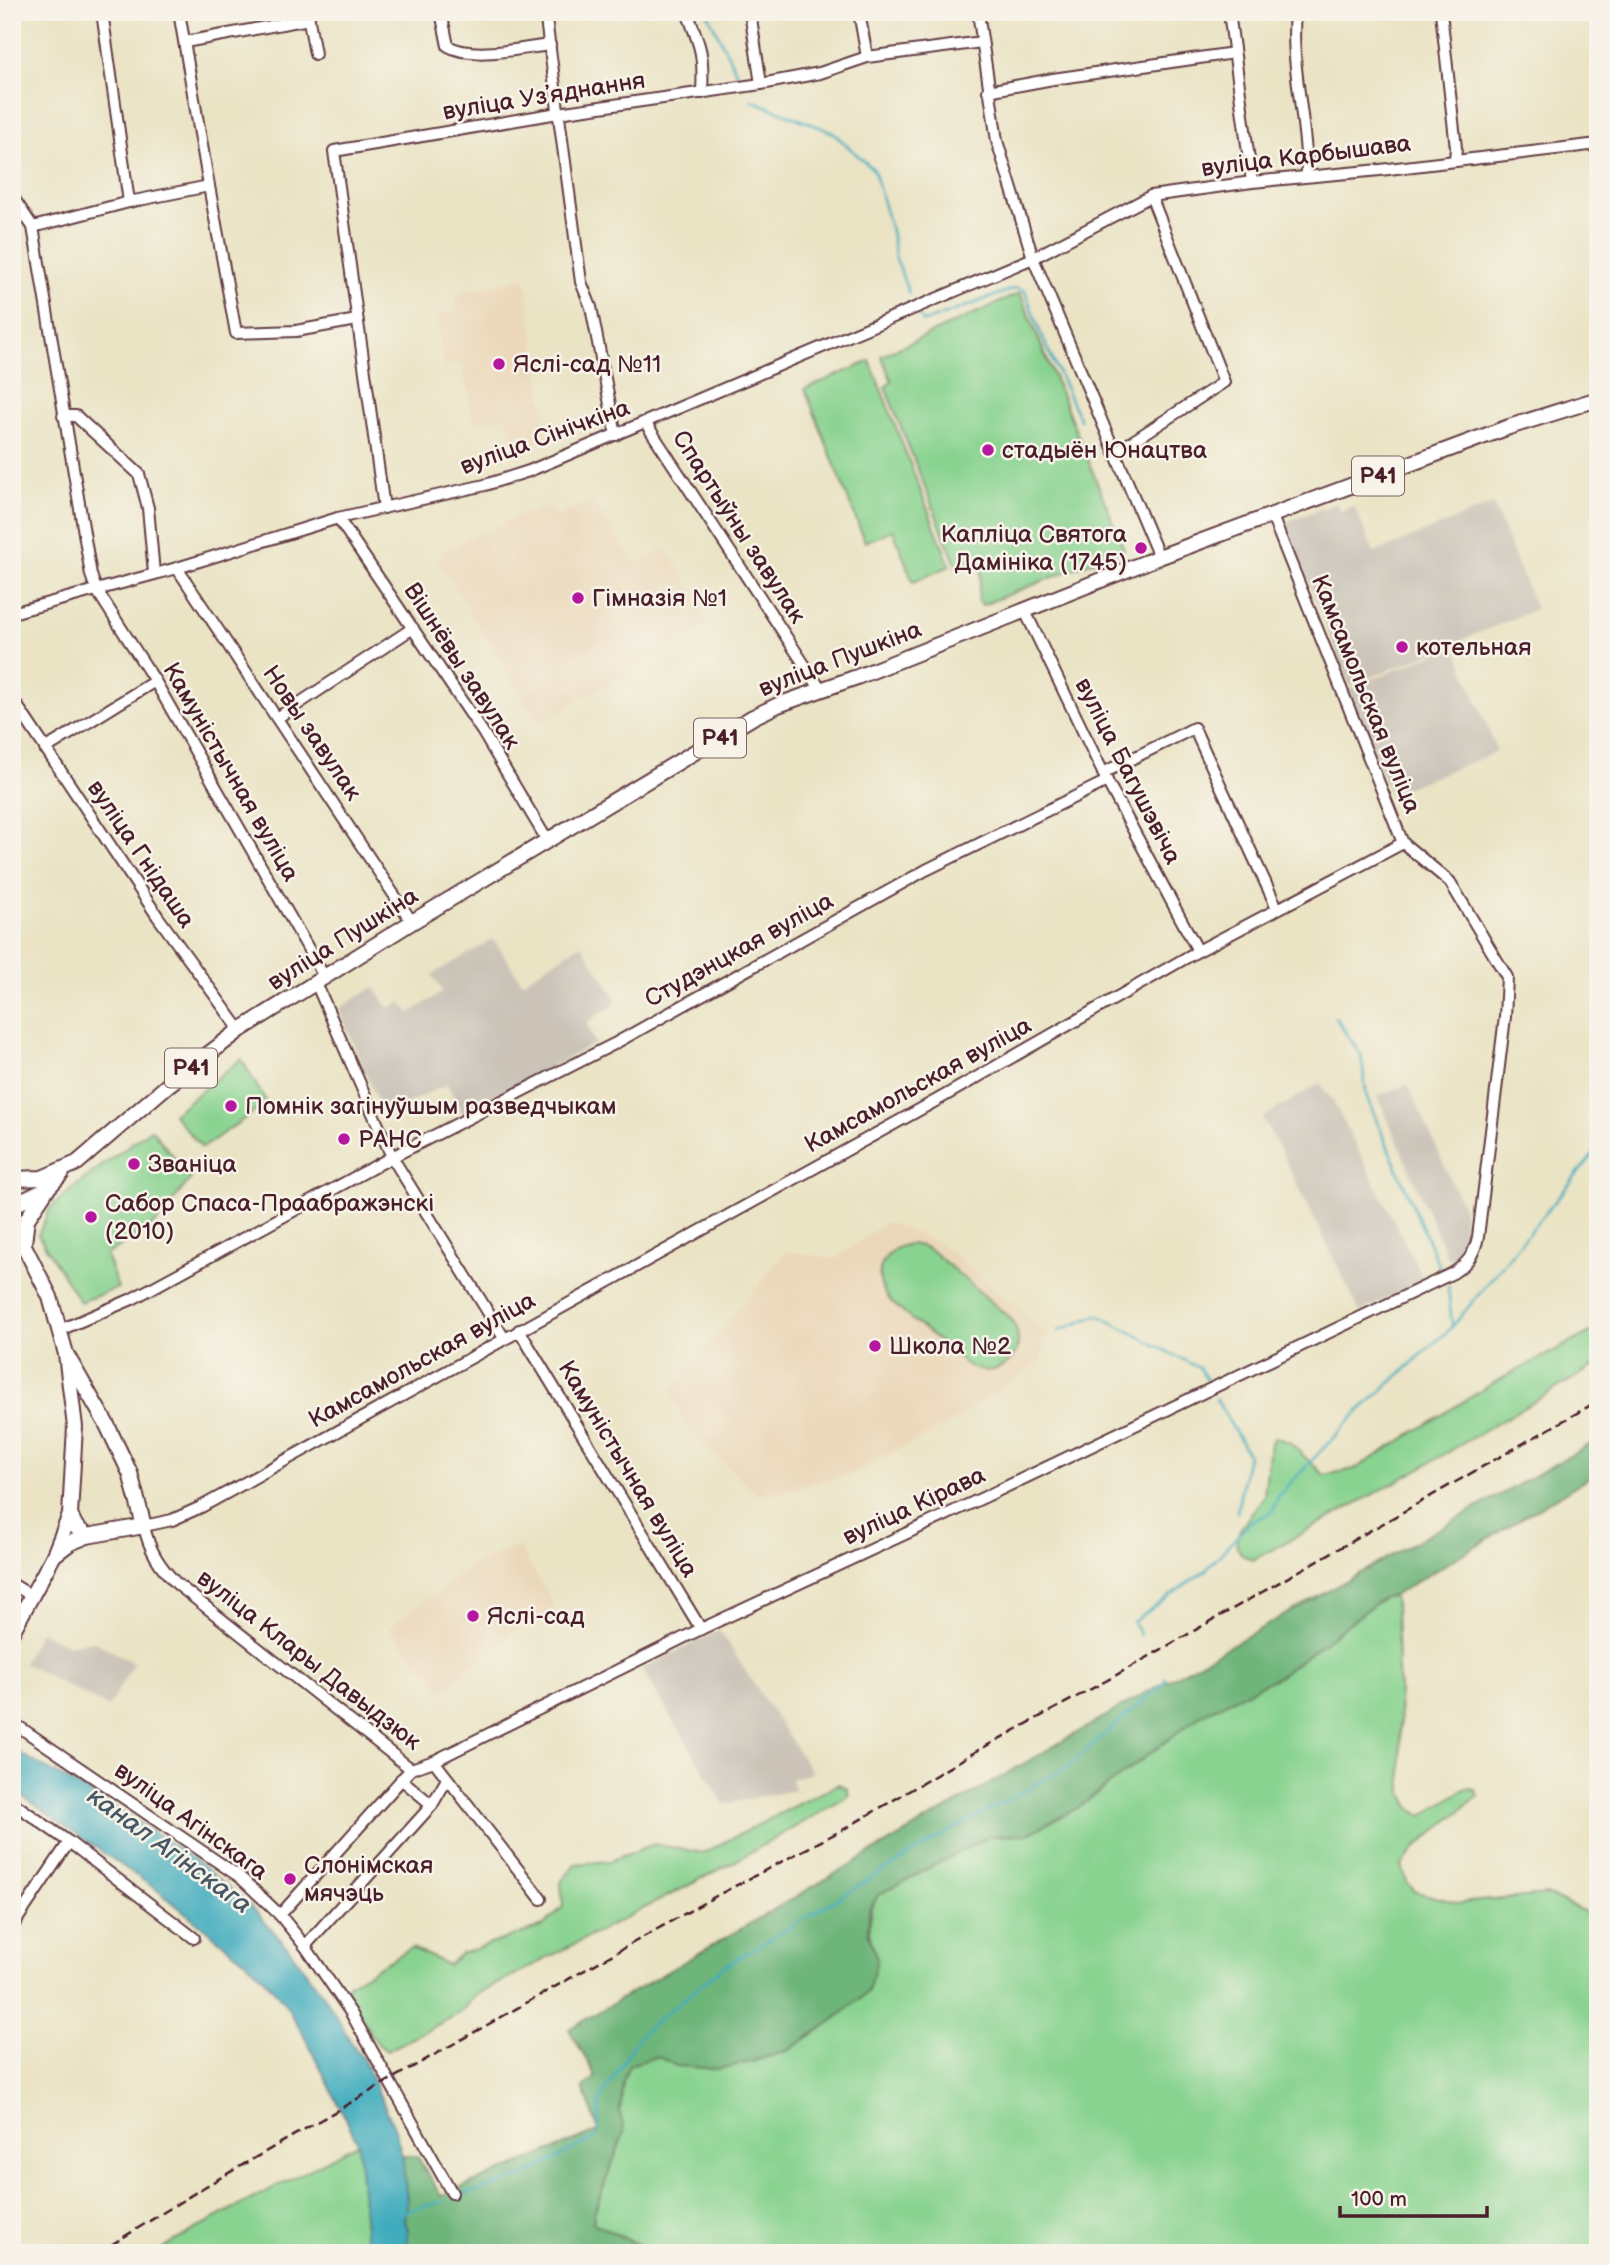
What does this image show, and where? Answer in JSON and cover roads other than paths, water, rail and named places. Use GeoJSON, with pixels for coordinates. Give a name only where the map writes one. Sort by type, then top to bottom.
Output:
{"type":"FeatureCollection","features":[{"type":"Feature","properties":{"kind":"main road","name":"вуліца Пушкіна"},"geometry":{"type":"LineString","coordinates":[[12,1206],[93,1150],[168,1085],[240,1030],[547,840],[778,705],[1159,557],[1532,419],[1598,398]]}},
{"type":"Feature","properties":{"kind":"main road","name":"вуліца Пушкіна"},"geometry":{"type":"LineString","coordinates":[[12,1179],[44,1184]]}},
{"type":"Feature","properties":{"kind":"main road"},"geometry":{"type":"LineString","coordinates":[[23,1244],[27,1219],[44,1184]]}},
{"type":"Feature","properties":{"kind":"main road","name":"Р41"},"geometry":{"type":"LineString","coordinates":[[12,1200],[23,1189],[44,1184]]}},
{"type":"Feature","properties":{"kind":"main road"},"geometry":{"type":"LineString","coordinates":[[12,1632],[54,1555],[70,1515],[75,1427],[66,1354],[50,1297],[13,1226]]}},
{"type":"Feature","properties":{"kind":"main road"},"geometry":{"type":"LineString","coordinates":[[54,1555],[70,1543],[87,1536],[144,1526],[130,1474],[107,1425],[66,1354]]}},
{"type":"Feature","properties":{"kind":"main road"},"geometry":{"type":"LineString","coordinates":[[75,1427],[90,1421],[107,1425]]}},
{"type":"Feature","properties":{"kind":"main road"},"geometry":{"type":"LineString","coordinates":[[70,1515],[76,1527],[87,1536]]}},
{"type":"Feature","properties":{"kind":"street"},"geometry":{"type":"LineString","coordinates":[[102,12],[130,202]]}},
{"type":"Feature","properties":{"kind":"street"},"geometry":{"type":"LineString","coordinates":[[179,12],[236,333],[296,331],[357,320],[384,508]]}},
{"type":"Feature","properties":{"kind":"street"},"geometry":{"type":"LineString","coordinates":[[441,12],[448,46],[456,51],[471,53],[550,45]]}},
{"type":"Feature","properties":{"kind":"street"},"geometry":{"type":"LineString","coordinates":[[545,12],[581,282],[591,307],[616,435]]}},
{"type":"Feature","properties":{"kind":"street"},"geometry":{"type":"LineString","coordinates":[[687,12],[704,60],[702,93]]}},
{"type":"Feature","properties":{"kind":"street"},"geometry":{"type":"LineString","coordinates":[[750,12],[761,84]]}},
{"type":"Feature","properties":{"kind":"street"},"geometry":{"type":"LineString","coordinates":[[859,12],[867,57]]}},
{"type":"Feature","properties":{"kind":"street"},"geometry":{"type":"LineString","coordinates":[[978,12],[997,141],[1033,258],[1159,557]]}},
{"type":"Feature","properties":{"kind":"street"},"geometry":{"type":"LineString","coordinates":[[1229,12],[1252,182]]}},
{"type":"Feature","properties":{"kind":"street"},"geometry":{"type":"LineString","coordinates":[[1295,12],[1307,176]]}},
{"type":"Feature","properties":{"kind":"street"},"geometry":{"type":"LineString","coordinates":[[1441,12],[1456,148],[1455,160]]}},
{"type":"Feature","properties":{"kind":"street"},"geometry":{"type":"LineString","coordinates":[[185,42],[308,16],[315,54]]}},
{"type":"Feature","properties":{"kind":"street","name":"вуліца Узʼяднання"},"geometry":{"type":"LineString","coordinates":[[357,320],[334,151],[558,113],[761,84],[820,73],[867,57],[982,42]]}},
{"type":"Feature","properties":{"kind":"street"},"geometry":{"type":"LineString","coordinates":[[988,91],[1234,53]]}},
{"type":"Feature","properties":{"kind":"street","name":"вуліца Карбышава"},"geometry":{"type":"LineString","coordinates":[[1033,258],[1151,196],[1252,182],[1598,145]]}},
{"type":"Feature","properties":{"kind":"street"},"geometry":{"type":"LineString","coordinates":[[12,197],[33,227],[130,202],[209,186]]}},
{"type":"Feature","properties":{"kind":"street"},"geometry":{"type":"LineString","coordinates":[[1116,452],[1224,382],[1151,196]]}},
{"type":"Feature","properties":{"kind":"street","name":"Камуністычная вуліца"},"geometry":{"type":"LineString","coordinates":[[33,227],[63,415],[91,575],[96,589],[155,681],[321,980],[392,1157],[505,1338]]}},
{"type":"Feature","properties":{"kind":"street","name":"вуліца Сінічкіна"},"geometry":{"type":"LineString","coordinates":[[12,613],[177,568],[338,518],[485,485],[529,471],[798,355],[1033,258]]}},
{"type":"Feature","properties":{"kind":"street"},"geometry":{"type":"LineString","coordinates":[[63,415],[76,416],[139,474],[148,508],[154,573]]}},
{"type":"Feature","properties":{"kind":"street","name":"Спартыўны завулак"},"geometry":{"type":"LineString","coordinates":[[645,422],[821,690]]}},
{"type":"Feature","properties":{"kind":"street","name":"Камсамольская вуліца"},"geometry":{"type":"LineString","coordinates":[[144,1526],[172,1520],[201,1507],[939,1099],[1198,951],[1402,842],[1272,516]]}},
{"type":"Feature","properties":{"kind":"street","name":"Вішнёвы завулак"},"geometry":{"type":"LineString","coordinates":[[338,518],[482,731],[547,840]]}},
{"type":"Feature","properties":{"kind":"street","name":"Новы завулак"},"geometry":{"type":"LineString","coordinates":[[177,568],[412,922]]}},
{"type":"Feature","properties":{"kind":"street","name":"вуліца Багушэвіча"},"geometry":{"type":"LineString","coordinates":[[1024,609],[1105,777],[1198,951]]}},
{"type":"Feature","properties":{"kind":"street"},"geometry":{"type":"LineString","coordinates":[[277,718],[413,628]]}},
{"type":"Feature","properties":{"kind":"street"},"geometry":{"type":"LineString","coordinates":[[45,749],[155,681]]}},
{"type":"Feature","properties":{"kind":"street","name":"вуліца Гнідаша"},"geometry":{"type":"LineString","coordinates":[[12,698],[158,917],[240,1030]]}},
{"type":"Feature","properties":{"kind":"street","name":"Студэнцкая вуліца"},"geometry":{"type":"LineString","coordinates":[[60,1330],[132,1298],[392,1157],[614,1044],[926,870],[1194,728],[1277,908]]}},
{"type":"Feature","properties":{"kind":"street","name":"вуліца Кірава"},"geometry":{"type":"LineString","coordinates":[[434,1761],[701,1629],[991,1494],[1453,1273],[1466,1264],[1475,1253],[1501,1050],[1507,977],[1450,882],[1402,842]]}},
{"type":"Feature","properties":{"kind":"street","name":"Камуністычная вуліца"},"geometry":{"type":"LineString","coordinates":[[519,1330],[701,1629]]}},
{"type":"Feature","properties":{"kind":"street","name":"вуліца Клары Давыдзюк"},"geometry":{"type":"LineString","coordinates":[[144,1526],[148,1543],[157,1561],[177,1584],[411,1769],[434,1761],[541,1899]]}},
{"type":"Feature","properties":{"kind":"street"},"geometry":{"type":"LineString","coordinates":[[12,1584],[32,1596]]}},
{"type":"Feature","properties":{"kind":"street","name":"вуліца Агінскага"},"geometry":{"type":"LineString","coordinates":[[12,1722],[240,1877],[281,1915],[351,2013],[452,2193]]}},
{"type":"Feature","properties":{"kind":"street"},"geometry":{"type":"LineString","coordinates":[[281,1915],[411,1769]]}},
{"type":"Feature","properties":{"kind":"street"},"geometry":{"type":"LineString","coordinates":[[401,1779],[432,1805]]}},
{"type":"Feature","properties":{"kind":"street"},"geometry":{"type":"LineString","coordinates":[[305,1946],[432,1805],[447,1779]]}},
{"type":"Feature","properties":{"kind":"street"},"geometry":{"type":"LineString","coordinates":[[12,1802],[194,1938]]}},
{"type":"Feature","properties":{"kind":"street"},"geometry":{"type":"LineString","coordinates":[[12,1927],[69,1842]]}},
{"type":"Feature","properties":{"kind":"water","name":"канал Агінскага"},"geometry":{"type":"Polygon","coordinates":[[[12,1749],[120,1810],[191,1857],[249,1904],[288,1948],[327,2000],[362,2057],[395,2129],[402,2156],[407,2201],[407,2253],[367,2253],[358,2143],[304,2035],[282,1999],[254,1968],[157,1890],[12,1789],[12,1749]]]}},
{"type":"Feature","properties":{"kind":"waterway"},"geometry":{"type":"LineString","coordinates":[[707,12],[737,74]]}},
{"type":"Feature","properties":{"kind":"waterway"},"geometry":{"type":"LineString","coordinates":[[751,100],[832,132],[874,170],[895,256],[909,294]]}},
{"type":"Feature","properties":{"kind":"waterway"},"geometry":{"type":"LineString","coordinates":[[917,314],[924,322],[1016,288],[1025,291],[1040,332],[1080,420]]}},
{"type":"Feature","properties":{"kind":"waterway"},"geometry":{"type":"LineString","coordinates":[[1335,1017],[1361,1055],[1367,1098],[1441,1271]]}},
{"type":"Feature","properties":{"kind":"waterway"},"geometry":{"type":"LineString","coordinates":[[1140,1635],[1133,1622],[1206,1570],[1250,1522],[1272,1512],[1279,1495],[1358,1412],[1452,1327],[1598,1149]]}},
{"type":"Feature","properties":{"kind":"waterway"},"geometry":{"type":"LineString","coordinates":[[1448,1286],[1452,1327]]}},
{"type":"Feature","properties":{"kind":"waterway"},"geometry":{"type":"LineString","coordinates":[[1058,1331],[1098,1315],[1199,1368],[1207,1380]]}},
{"type":"Feature","properties":{"kind":"waterway"},"geometry":{"type":"LineString","coordinates":[[1216,1399],[1248,1454],[1237,1512]]}},
{"type":"Feature","properties":{"kind":"waterway"},"geometry":{"type":"LineString","coordinates":[[460,2196],[525,2176],[598,2136],[600,2099],[641,2034],[722,1968],[948,1832],[1065,1769],[1166,1681],[1165,1678]]}},
{"type":"Feature","properties":{"kind":"waterway"},"geometry":{"type":"LineString","coordinates":[[403,2212],[444,2201]]}},
{"type":"Feature","properties":{"kind":"railway"},"geometry":{"type":"LineString","coordinates":[[98,2253],[206,2186],[402,2073],[716,1896],[846,1828],[975,1752],[1104,1682],[1598,1401]]}},
{"type":"Feature","properties":{"kind":"place","name":"Яслі-сад №11"},"geometry":{"type":"Point","coordinates":[499,364]}},
{"type":"Feature","properties":{"kind":"place","name":"стадыён Юнацтва"},"geometry":{"type":"Point","coordinates":[988,450]}},
{"type":"Feature","properties":{"kind":"place","name":"Капліца Святога Дамініка (1745)"},"geometry":{"type":"Point","coordinates":[1141,548]}},
{"type":"Feature","properties":{"kind":"place","name":"Гімназія №1"},"geometry":{"type":"Point","coordinates":[578,598]}},
{"type":"Feature","properties":{"kind":"place","name":"котельная"},"geometry":{"type":"Point","coordinates":[1402,647]}},
{"type":"Feature","properties":{"kind":"place","name":"Помнік загінуўшым разведчыкам"},"geometry":{"type":"Point","coordinates":[231,1106]}},
{"type":"Feature","properties":{"kind":"place","name":"РАНС"},"geometry":{"type":"Point","coordinates":[344,1139]}},
{"type":"Feature","properties":{"kind":"place","name":"Званіца"},"geometry":{"type":"Point","coordinates":[134,1164]}},
{"type":"Feature","properties":{"kind":"place","name":"Сабор Спаса-Праабражэнскі (2010)"},"geometry":{"type":"Point","coordinates":[91,1217]}},
{"type":"Feature","properties":{"kind":"place","name":"Школа №2"},"geometry":{"type":"Point","coordinates":[875,1346]}},
{"type":"Feature","properties":{"kind":"place","name":"Яслі-сад"},"geometry":{"type":"Point","coordinates":[473,1616]}},
{"type":"Feature","properties":{"kind":"place","name":"Слонімская мячэць"},"geometry":{"type":"Point","coordinates":[290,1879]}}]}
